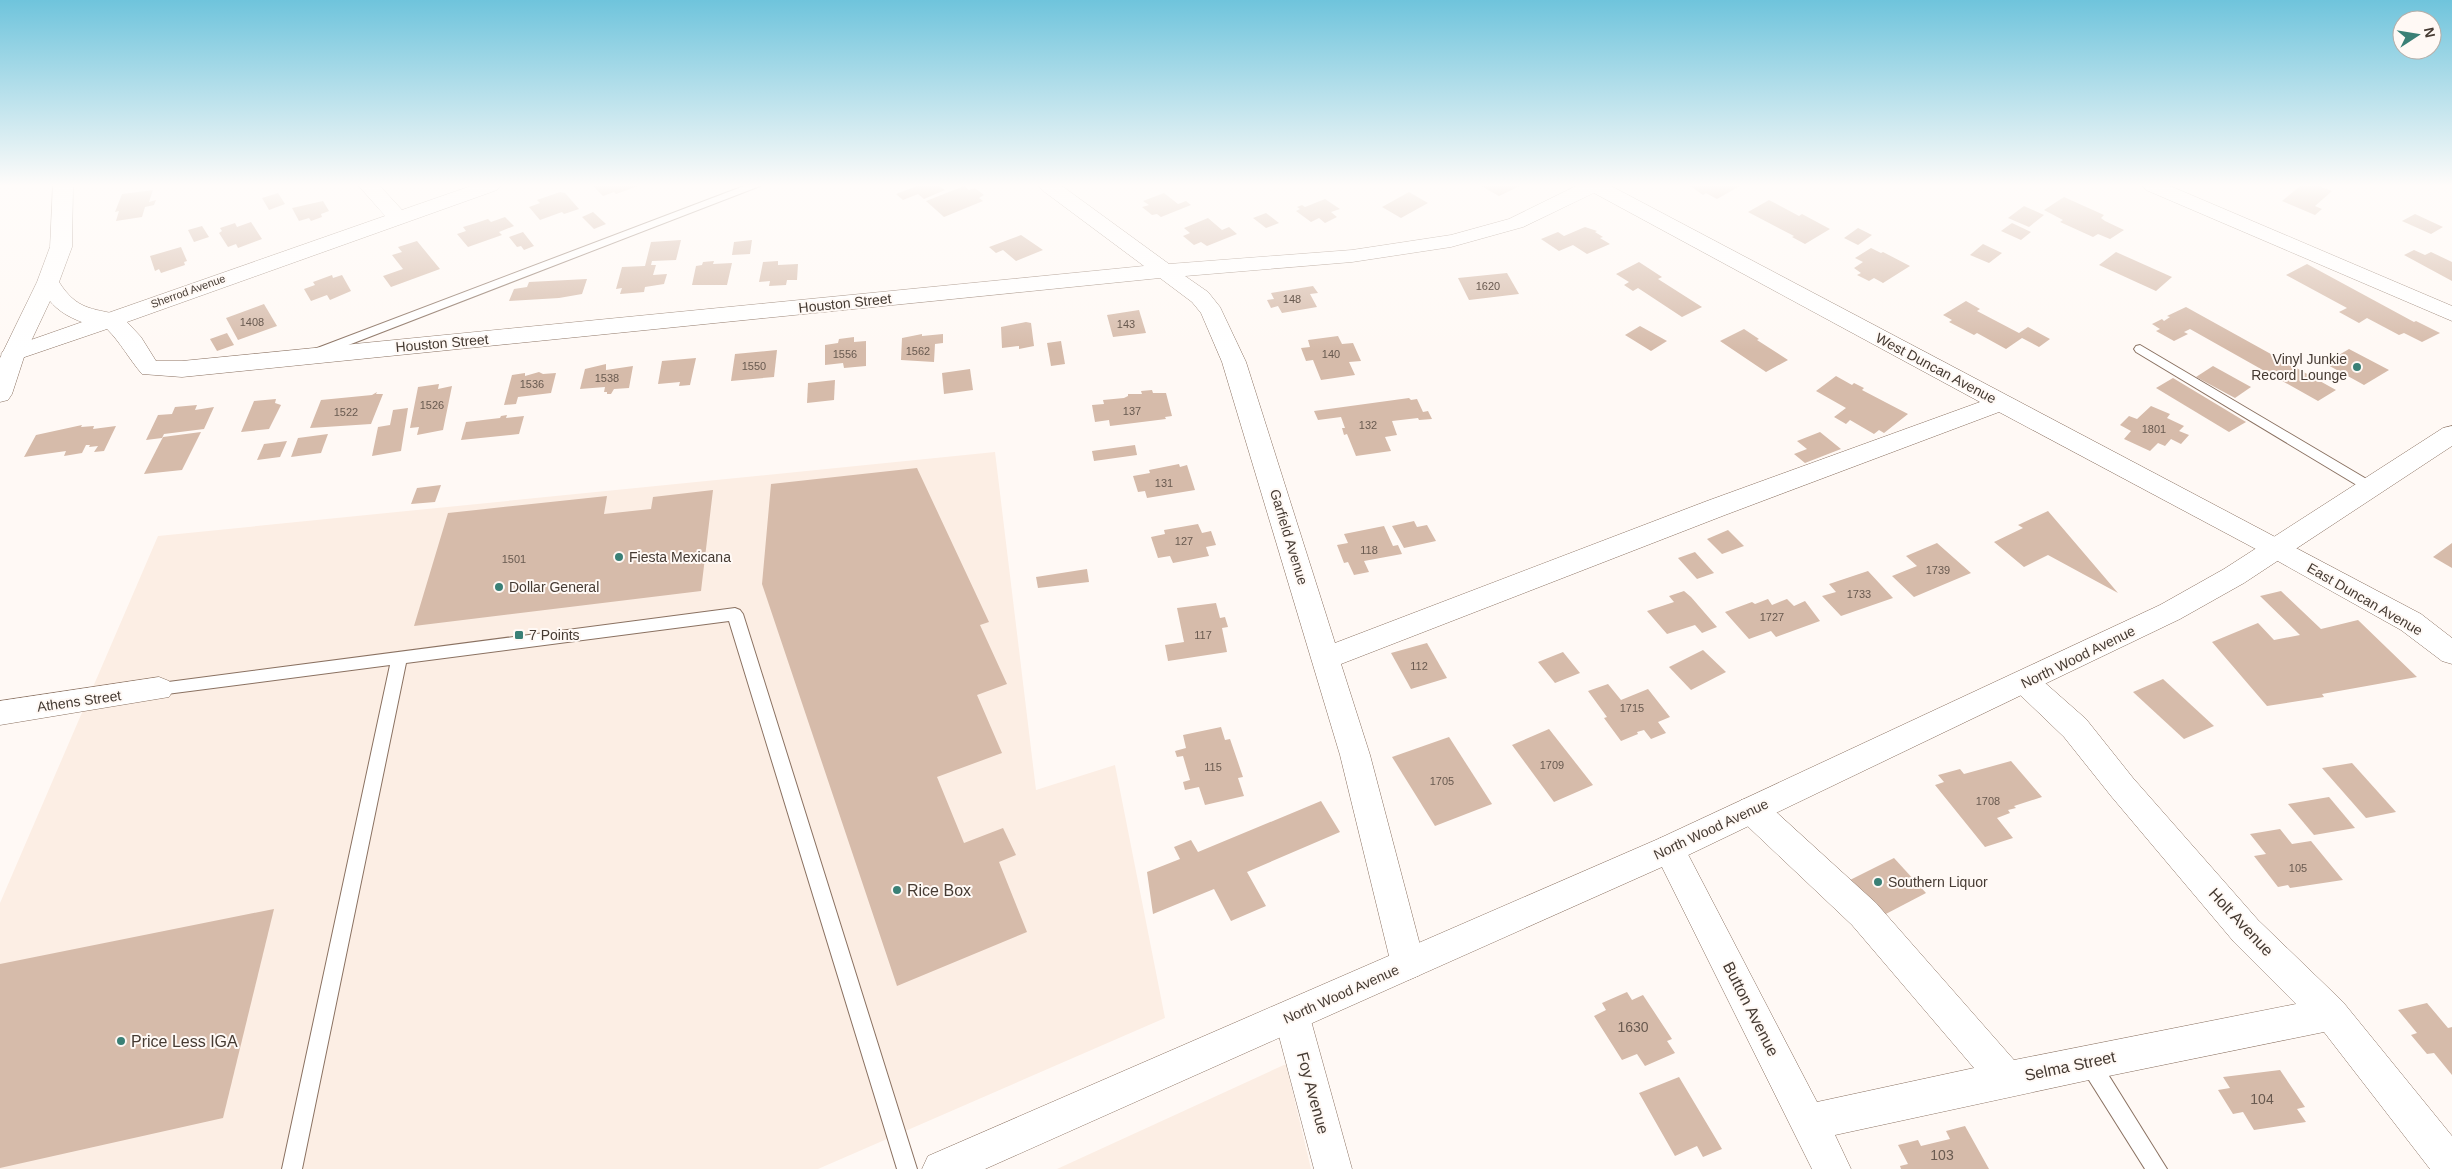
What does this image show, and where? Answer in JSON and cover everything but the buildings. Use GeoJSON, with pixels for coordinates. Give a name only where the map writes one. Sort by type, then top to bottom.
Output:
{"type":"FeatureCollection","features":[{"type":"Feature","properties":{"kind":"street"},"geometry":{"type":"LineString","coordinates":[[0,394],[7,356],[48,282],[61,247],[61,241]]}},
{"type":"Feature","properties":{"kind":"street","name":"Sherrod Avenue"},"geometry":{"type":"LineString","coordinates":[[7,356],[332,241]]}},
{"type":"Feature","properties":{"kind":"street","name":"Garfield Avenue"},"geometry":{"type":"LineString","coordinates":[[1126,241],[1170,272],[1200,297],[1212,312],[1234,362],[1278,498],[1355,754],[1408,964]]}},
{"type":"Feature","properties":{"kind":"street","name":"Houston Street"},"geometry":{"type":"LineString","coordinates":[[112,320],[133,342],[139,356],[150,369],[182,369],[683,320],[1091,277],[1309,260],[1453,241]]}},
{"type":"Feature","properties":{"kind":"street","name":"West Duncan Avenue"},"geometry":{"type":"LineString","coordinates":[[1698,241],[2276,548]]}},
{"type":"Feature","properties":{"kind":"street"},"geometry":{"type":"LineString","coordinates":[[2280,241],[2452,314]]}},
{"type":"Feature","properties":{"kind":"street"},"geometry":{"type":"LineString","coordinates":[[48,282],[61,304],[80,314],[112,320]]}},
{"type":"Feature","properties":{"kind":"street"},"geometry":{"type":"LineString","coordinates":[[1325,658],[1716,508],[2001,403]]}},
{"type":"Feature","properties":{"kind":"street","name":"North Wood Avenue"},"geometry":{"type":"LineString","coordinates":[[941,1169],[1292,1017],[1669,850],[2170,612],[2234,576],[2452,434]]}},
{"type":"Feature","properties":{"kind":"street","name":"East Duncan Avenue"},"geometry":{"type":"LineString","coordinates":[[2276,548],[2410,622],[2452,653]]}},
{"type":"Feature","properties":{"kind":"street","name":"Holt Avenue"},"geometry":{"type":"LineString","coordinates":[[2026,682],[2075,728],[2122,787],[2246,932],[2331,1014],[2452,1166]]}},
{"type":"Feature","properties":{"kind":"street","name":"Athens Street"},"geometry":{"type":"LineString","coordinates":[[0,712],[159,689]]}},
{"type":"Feature","properties":{"kind":"street"},"geometry":{"type":"LineString","coordinates":[[1752,810],[1864,914],[2007,1079]]}},
{"type":"Feature","properties":{"kind":"street","name":"Button Avenue"},"geometry":{"type":"LineString","coordinates":[[1669,850],[1832,1169]]}},
{"type":"Feature","properties":{"kind":"street","name":"Selma Street"},"geometry":{"type":"LineString","coordinates":[[1809,1122],[2089,1062],[2331,1014]]}},
{"type":"Feature","properties":{"kind":"street","name":"Foy Avenue"},"geometry":{"type":"LineString","coordinates":[[1292,1017],[1333,1169]]}},
{"type":"Feature","properties":{"kind":"lane"},"geometry":{"type":"LineString","coordinates":[[307,356],[611,241]]}},
{"type":"Feature","properties":{"kind":"lane"},"geometry":{"type":"LineString","coordinates":[[2140,349],[2370,487]]}},
{"type":"Feature","properties":{"kind":"lane"},"geometry":{"type":"LineString","coordinates":[[159,689],[735,614],[907,1169]]}},
{"type":"Feature","properties":{"kind":"lane"},"geometry":{"type":"LineString","coordinates":[[292,1169],[399,658]]}},
{"type":"Feature","properties":{"kind":"lane"},"geometry":{"type":"LineString","coordinates":[[2089,1062],[2157,1169]]}},
{"type":"Feature","properties":{"kind":"shaded area"},"geometry":{"type":"Polygon","coordinates":[[[995,452],[1036,790],[1115,765],[1165,1018],[818,1169],[0,1169],[0,903],[158,536],[995,452]]]}},
{"type":"Feature","properties":{"kind":"shaded area"},"geometry":{"type":"Polygon","coordinates":[[[1286,1064],[1311,1169],[1057,1169],[1286,1064]]]}},
{"type":"Feature","properties":{"kind":"place","name":"Vinyl Junkie Record Lounge"},"geometry":{"type":"Point","coordinates":[2357,367]}},
{"type":"Feature","properties":{"kind":"place","name":"Fiesta Mexicana"},"geometry":{"type":"Point","coordinates":[619,557]}},
{"type":"Feature","properties":{"kind":"place","name":"Dollar General"},"geometry":{"type":"Point","coordinates":[499,587]}},
{"type":"Feature","properties":{"kind":"place","name":"7 Points"},"geometry":{"type":"Point","coordinates":[519,635]}},
{"type":"Feature","properties":{"kind":"place","name":"Southern Liquor"},"geometry":{"type":"Point","coordinates":[1878,882]}},
{"type":"Feature","properties":{"kind":"place","name":"Rice Box"},"geometry":{"type":"Point","coordinates":[897,890]}},
{"type":"Feature","properties":{"kind":"place","name":"Price Less IGA"},"geometry":{"type":"Point","coordinates":[121,1041]}}]}
